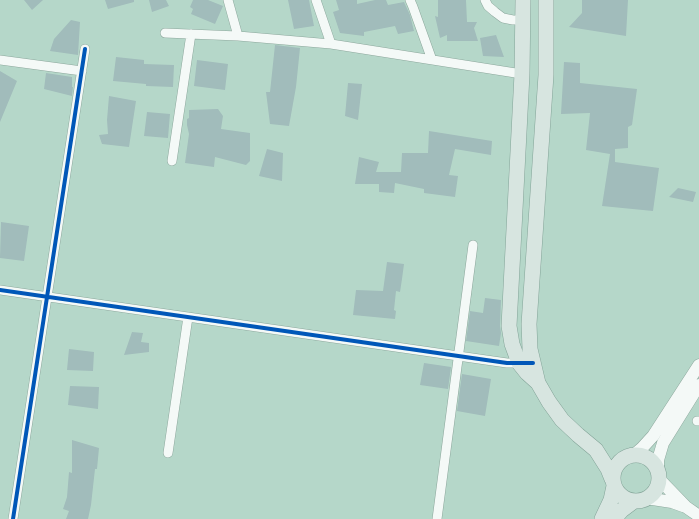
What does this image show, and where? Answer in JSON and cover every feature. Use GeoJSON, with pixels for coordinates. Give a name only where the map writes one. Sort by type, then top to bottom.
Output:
{"type":"FeatureCollection","features":[{"type":"Feature","properties":{"kind":"main road"},"geometry":{"type":"LineString","coordinates":[[523,0],[522,74],[509,326],[512,344],[526,363]]}},
{"type":"Feature","properties":{"kind":"main road"},"geometry":{"type":"LineString","coordinates":[[546,0],[546,74],[529,324],[530,349],[526,363],[527,373],[538,383],[562,420],[578,436],[596,450],[610,455],[640,455],[646,457],[655,465],[658,475],[658,485],[655,490],[651,495],[622,510],[614,519]]}},
{"type":"Feature","properties":{"kind":"main road"},"geometry":{"type":"LineString","coordinates":[[596,450],[608,469],[617,492],[628,499],[640,500]]}},
{"type":"Feature","properties":{"kind":"main road"},"geometry":{"type":"LineString","coordinates":[[602,519],[611,500],[613,472],[620,461],[630,456]]}},
{"type":"Feature","properties":{"kind":"street"},"geometry":{"type":"LineString","coordinates":[[228,0],[238,36]]}},
{"type":"Feature","properties":{"kind":"street"},"geometry":{"type":"LineString","coordinates":[[316,0],[332,44]]}},
{"type":"Feature","properties":{"kind":"street"},"geometry":{"type":"LineString","coordinates":[[410,0],[432,60]]}},
{"type":"Feature","properties":{"kind":"street"},"geometry":{"type":"LineString","coordinates":[[485,0],[488,6],[503,18],[523,20]]}},
{"type":"Feature","properties":{"kind":"street"},"geometry":{"type":"LineString","coordinates":[[165,33],[238,36],[332,44],[522,74]]}},
{"type":"Feature","properties":{"kind":"street"},"geometry":{"type":"LineString","coordinates":[[172,161],[191,34]]}},
{"type":"Feature","properties":{"kind":"street"},"geometry":{"type":"LineString","coordinates":[[13,519],[85,49]]}},
{"type":"Feature","properties":{"kind":"street"},"geometry":{"type":"LineString","coordinates":[[0,60],[82,71]]}},
{"type":"Feature","properties":{"kind":"street"},"geometry":{"type":"LineString","coordinates":[[437,519],[473,246]]}},
{"type":"Feature","properties":{"kind":"street"},"geometry":{"type":"LineString","coordinates":[[0,290],[507,363],[526,363]]}},
{"type":"Feature","properties":{"kind":"street"},"geometry":{"type":"LineString","coordinates":[[168,453],[188,317]]}},
{"type":"Feature","properties":{"kind":"street"},"geometry":{"type":"LineString","coordinates":[[630,456],[642,448],[653,436],[699,366]]}},
{"type":"Feature","properties":{"kind":"street"},"geometry":{"type":"LineString","coordinates":[[699,385],[663,443],[658,460],[658,475],[686,507],[699,516]]}},
{"type":"Feature","properties":{"kind":"street"},"geometry":{"type":"LineString","coordinates":[[640,500],[672,502],[686,507]]}},
{"type":"Feature","properties":{"kind":"building"},"geometry":{"type":"Polygon","coordinates":[[[24,0],[43,0],[32,10],[24,0]]]}},
{"type":"Feature","properties":{"kind":"building"},"geometry":{"type":"Polygon","coordinates":[[[105,0],[134,0],[134,2],[108,9],[105,0]]]}},
{"type":"Feature","properties":{"kind":"building"},"geometry":{"type":"Polygon","coordinates":[[[149,0],[166,0],[169,6],[152,12],[149,0]]]}},
{"type":"Feature","properties":{"kind":"building"},"geometry":{"type":"Polygon","coordinates":[[[193,0],[208,0],[223,6],[215,24],[191,14],[193,9],[190,7],[193,0]]]}},
{"type":"Feature","properties":{"kind":"building"},"geometry":{"type":"Polygon","coordinates":[[[288,0],[309,0],[314,26],[294,29],[288,0]]]}},
{"type":"Feature","properties":{"kind":"building"},"geometry":{"type":"Polygon","coordinates":[[[336,0],[357,0],[357,4],[375,0],[386,0],[388,5],[404,2],[410,15],[414,31],[398,34],[395,26],[364,32],[364,36],[340,33],[333,12],[339,10],[336,0]]]}},
{"type":"Feature","properties":{"kind":"building"},"geometry":{"type":"Polygon","coordinates":[[[438,0],[466,0],[467,22],[477,22],[474,28],[478,41],[447,41],[447,35],[440,38],[435,16],[438,17],[438,0]]]}},
{"type":"Feature","properties":{"kind":"building"},"geometry":{"type":"Polygon","coordinates":[[[582,0],[628,0],[626,36],[569,27],[582,13],[582,0]]]}},
{"type":"Feature","properties":{"kind":"building"},"geometry":{"type":"Polygon","coordinates":[[[71,20],[80,22],[78,55],[50,51],[54,39],[71,20]]]}},
{"type":"Feature","properties":{"kind":"building"},"geometry":{"type":"Polygon","coordinates":[[[496,35],[504,57],[483,56],[480,38],[496,35]]]}},
{"type":"Feature","properties":{"kind":"building"},"geometry":{"type":"Polygon","coordinates":[[[275,45],[300,48],[296,87],[289,126],[270,124],[266,92],[270,92],[275,45]]]}},
{"type":"Feature","properties":{"kind":"building"},"geometry":{"type":"Polygon","coordinates":[[[116,57],[144,60],[144,64],[174,65],[173,87],[146,86],[146,84],[113,81],[116,57]]]}},
{"type":"Feature","properties":{"kind":"building"},"geometry":{"type":"Polygon","coordinates":[[[197,60],[228,64],[225,90],[194,86],[197,60]]]}},
{"type":"Feature","properties":{"kind":"building"},"geometry":{"type":"Polygon","coordinates":[[[564,62],[580,63],[580,83],[637,89],[632,125],[628,127],[628,148],[615,149],[615,162],[659,168],[653,211],[602,206],[610,154],[586,150],[590,113],[561,114],[564,62]]]}},
{"type":"Feature","properties":{"kind":"building"},"geometry":{"type":"Polygon","coordinates":[[[0,71],[17,81],[0,122],[0,71]]]}},
{"type":"Feature","properties":{"kind":"building"},"geometry":{"type":"Polygon","coordinates":[[[46,73],[72,77],[72,96],[44,89],[46,73]]]}},
{"type":"Feature","properties":{"kind":"building"},"geometry":{"type":"Polygon","coordinates":[[[348,83],[362,84],[358,120],[345,116],[348,83]]]}},
{"type":"Feature","properties":{"kind":"building"},"geometry":{"type":"Polygon","coordinates":[[[109,96],[136,101],[129,147],[102,144],[99,135],[108,134],[107,120],[109,96]]]}},
{"type":"Feature","properties":{"kind":"building"},"geometry":{"type":"Polygon","coordinates":[[[218,109],[223,116],[221,129],[250,133],[250,161],[246,165],[215,157],[214,167],[185,163],[189,134],[187,119],[189,118],[189,110],[218,109]]]}},
{"type":"Feature","properties":{"kind":"building"},"geometry":{"type":"Polygon","coordinates":[[[147,112],[170,114],[168,138],[144,136],[147,112]]]}},
{"type":"Feature","properties":{"kind":"building"},"geometry":{"type":"Polygon","coordinates":[[[429,131],[492,141],[491,155],[455,149],[449,175],[458,176],[455,197],[424,193],[424,189],[395,183],[394,193],[379,192],[379,184],[355,184],[359,157],[379,162],[376,172],[401,172],[402,153],[428,153],[429,131]]]}},
{"type":"Feature","properties":{"kind":"building"},"geometry":{"type":"Polygon","coordinates":[[[267,149],[283,153],[282,181],[259,176],[267,149]]]}},
{"type":"Feature","properties":{"kind":"building"},"geometry":{"type":"Polygon","coordinates":[[[678,188],[696,192],[693,202],[669,197],[678,188]]]}},
{"type":"Feature","properties":{"kind":"building"},"geometry":{"type":"Polygon","coordinates":[[[1,222],[29,226],[24,261],[0,258],[1,222]]]}},
{"type":"Feature","properties":{"kind":"building"},"geometry":{"type":"Polygon","coordinates":[[[387,262],[404,264],[400,292],[396,291],[394,310],[396,311],[395,319],[353,315],[356,290],[383,291],[387,262]]]}},
{"type":"Feature","properties":{"kind":"building"},"geometry":{"type":"Polygon","coordinates":[[[485,298],[501,300],[501,333],[499,346],[466,341],[470,311],[483,313],[485,298]]]}},
{"type":"Feature","properties":{"kind":"building"},"geometry":{"type":"Polygon","coordinates":[[[132,332],[143,333],[141,342],[149,343],[149,352],[124,355],[132,332]]]}},
{"type":"Feature","properties":{"kind":"building"},"geometry":{"type":"Polygon","coordinates":[[[69,349],[94,352],[93,371],[67,370],[69,349]]]}},
{"type":"Feature","properties":{"kind":"building"},"geometry":{"type":"Polygon","coordinates":[[[424,363],[451,367],[448,389],[420,385],[424,363]]]}},
{"type":"Feature","properties":{"kind":"building"},"geometry":{"type":"Polygon","coordinates":[[[462,374],[491,379],[485,416],[457,411],[462,374]]]}},
{"type":"Feature","properties":{"kind":"building"},"geometry":{"type":"Polygon","coordinates":[[[70,386],[99,387],[98,409],[68,405],[70,386]]]}},
{"type":"Feature","properties":{"kind":"building"},"geometry":{"type":"Polygon","coordinates":[[[72,440],[99,448],[97,469],[95,469],[88,519],[66,519],[69,511],[63,509],[67,497],[69,472],[72,473],[72,440]]]}},
{"type":"Feature","properties":{"kind":"cycle path"},"geometry":{"type":"LineString","coordinates":[[13,519],[85,49]]}},
{"type":"Feature","properties":{"kind":"cycle path"},"geometry":{"type":"LineString","coordinates":[[0,290],[507,363],[533,363]]}}]}
